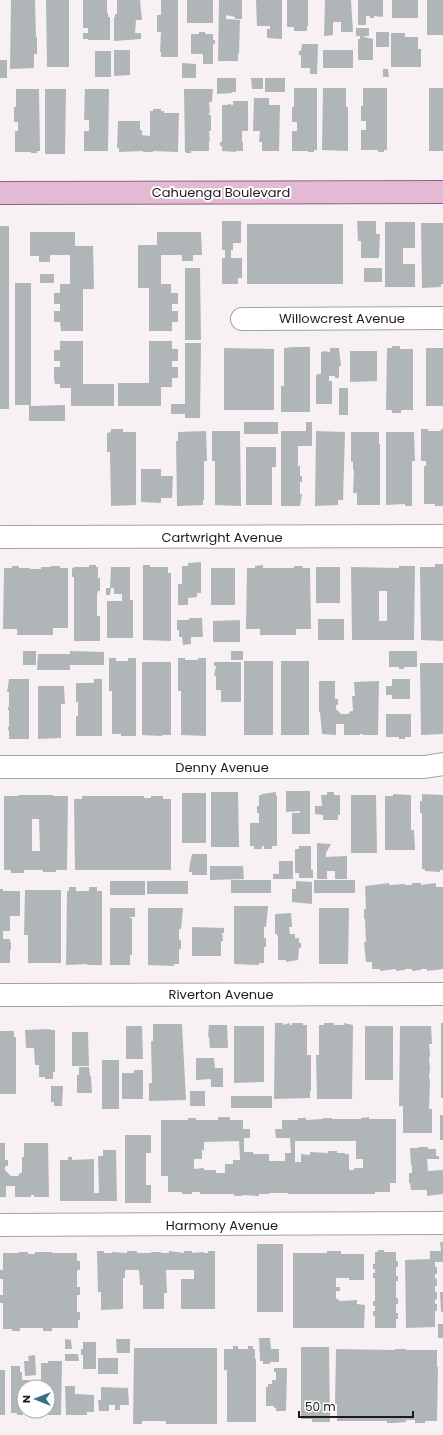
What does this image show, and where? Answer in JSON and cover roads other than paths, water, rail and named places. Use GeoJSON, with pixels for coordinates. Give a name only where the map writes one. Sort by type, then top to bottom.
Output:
{"type":"FeatureCollection","features":[{"type":"Feature","properties":{"kind":"main road","name":"Cahuenga Boulevard"},"geometry":{"type":"LineString","coordinates":[[0,193],[443,192]]}},
{"type":"Feature","properties":{"kind":"street","name":"Willowcrest Avenue"},"geometry":{"type":"LineString","coordinates":[[242,318],[443,318]]}},
{"type":"Feature","properties":{"kind":"street","name":"Cartwright Avenue"},"geometry":{"type":"LineString","coordinates":[[0,537],[443,536]]}},
{"type":"Feature","properties":{"kind":"street","name":"Denny Avenue"},"geometry":{"type":"LineString","coordinates":[[0,767],[424,767],[443,764]]}},
{"type":"Feature","properties":{"kind":"street","name":"Riverton Avenue"},"geometry":{"type":"LineString","coordinates":[[0,995],[443,994]]}},
{"type":"Feature","properties":{"kind":"street","name":"Harmony Avenue"},"geometry":{"type":"LineString","coordinates":[[0,1225],[443,1223]]}}]}
